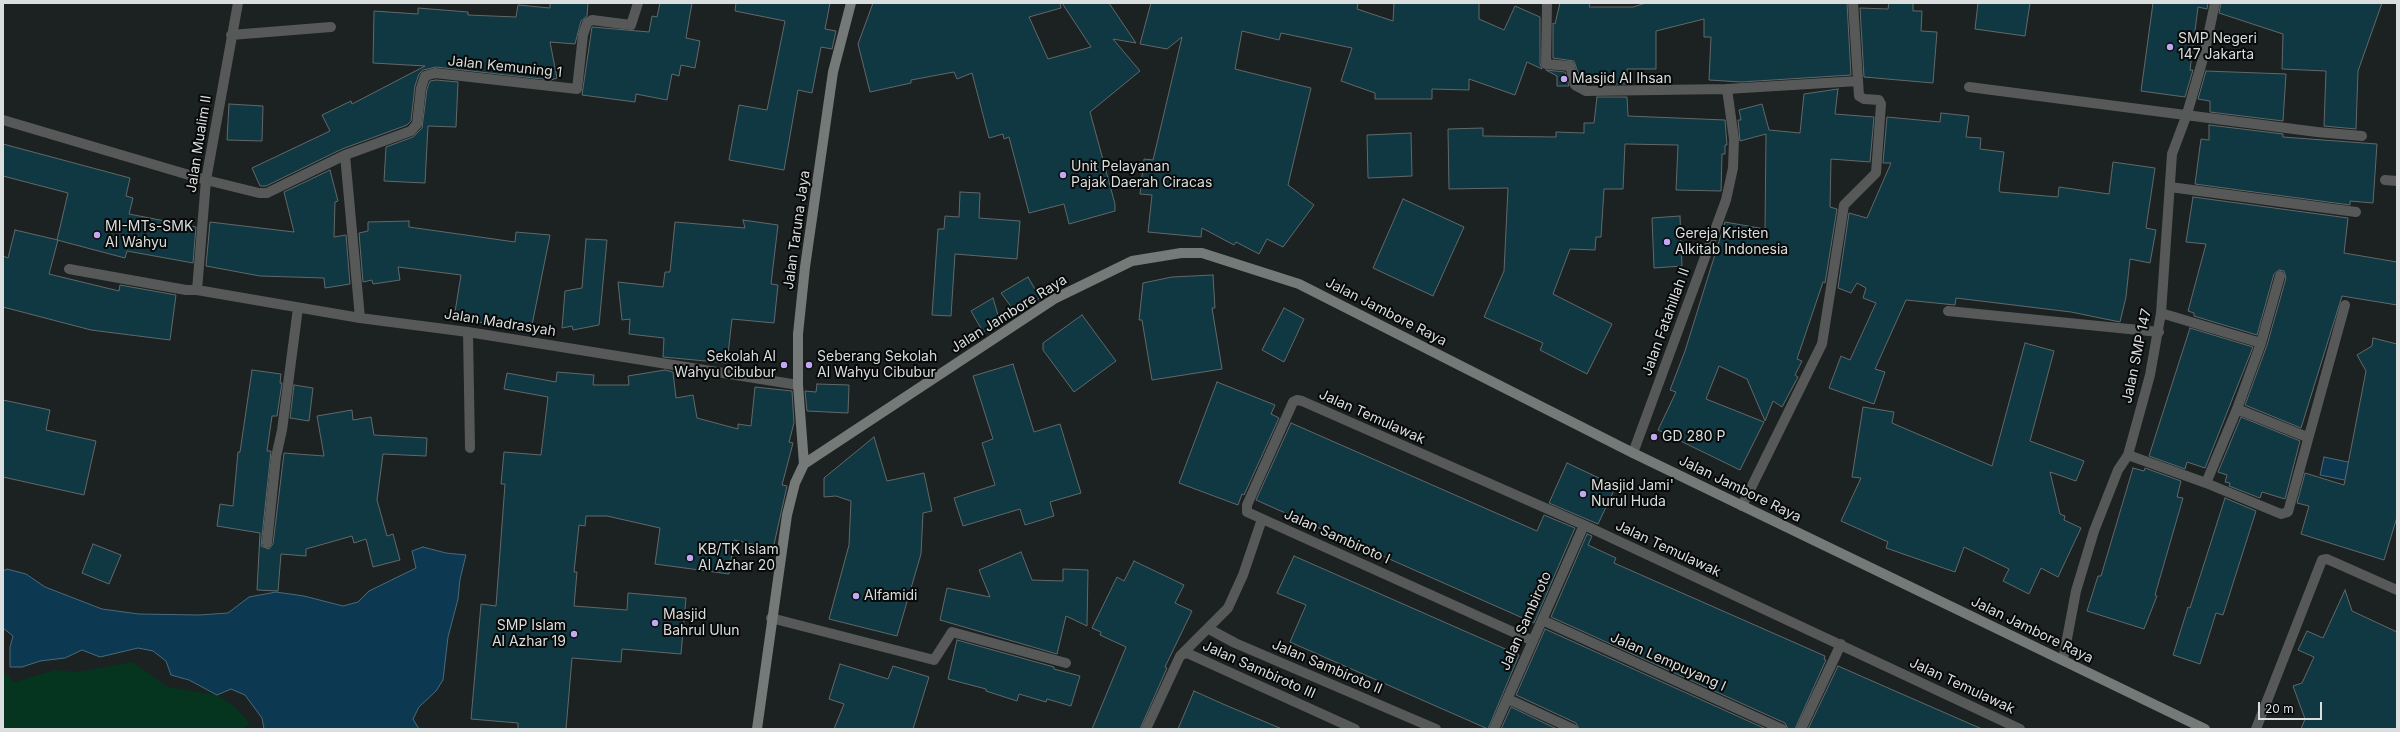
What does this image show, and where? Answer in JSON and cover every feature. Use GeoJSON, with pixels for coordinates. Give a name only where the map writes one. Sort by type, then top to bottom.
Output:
{"type":"FeatureCollection","features":[{"type":"Feature","properties":{"kind":"street","name":"Jalan Mualim II"},"geometry":{"type":"LineString","coordinates":[[197,290],[206,180],[238,3]]}},
{"type":"Feature","properties":{"kind":"street","name":"Jalan Kemuning 1"},"geometry":{"type":"LineString","coordinates":[[345,155],[411,131],[417,124],[421,88],[425,76],[435,73],[577,89],[583,35],[587,23],[592,20],[631,24],[638,3]]}},
{"type":"Feature","properties":{"kind":"street","name":"Jalan Taruna Jaya"},"geometry":{"type":"LineString","coordinates":[[804,464],[798,385],[798,334],[805,267],[833,72],[852,3]]}},
{"type":"Feature","properties":{"kind":"street"},"geometry":{"type":"LineString","coordinates":[[1547,3],[1546,64],[1570,66],[1575,85],[1586,91],[1727,89],[1858,81]]}},
{"type":"Feature","properties":{"kind":"street"},"geometry":{"type":"LineString","coordinates":[[1742,506],[1822,344],[1844,205],[1876,173],[1881,104],[1879,100],[1860,97],[1853,3]]}},
{"type":"Feature","properties":{"kind":"street","name":"Jalan SMP 147"},"geometry":{"type":"LineString","coordinates":[[2064,660],[2076,591],[2094,531],[2118,470],[2128,455],[2150,375],[2159,332],[2161,313],[2172,154],[2187,114],[2204,55],[2216,3]]}},
{"type":"Feature","properties":{"kind":"street"},"geometry":{"type":"LineString","coordinates":[[231,35],[331,27]]}},
{"type":"Feature","properties":{"kind":"street"},"geometry":{"type":"LineString","coordinates":[[1969,87],[2317,132],[2362,136]]}},
{"type":"Feature","properties":{"kind":"street","name":"Jalan Fatahillah II"},"geometry":{"type":"LineString","coordinates":[[1633,453],[1726,200],[1733,168],[1734,139],[1727,89]]}},
{"type":"Feature","properties":{"kind":"street"},"geometry":{"type":"LineString","coordinates":[[3,120],[206,180],[259,193],[267,193],[345,155],[346,181],[360,318]]}},
{"type":"Feature","properties":{"kind":"street"},"geometry":{"type":"LineString","coordinates":[[2385,180],[2397,181]]}},
{"type":"Feature","properties":{"kind":"street"},"geometry":{"type":"LineString","coordinates":[[2170,187],[2356,212]]}},
{"type":"Feature","properties":{"kind":"street","name":"Jalan Jambore Raya"},"geometry":{"type":"LineString","coordinates":[[804,464],[1054,299],[1132,261],[1181,253],[1202,253],[1299,284],[1633,453],[2205,729]]}},
{"type":"Feature","properties":{"kind":"street","name":"Jalan Madrasyah"},"geometry":{"type":"LineString","coordinates":[[69,269],[186,290],[197,290],[360,318],[468,332],[798,385]]}},
{"type":"Feature","properties":{"kind":"street"},"geometry":{"type":"LineString","coordinates":[[2206,483],[2237,409],[2261,343],[2280,276]]}},
{"type":"Feature","properties":{"kind":"street"},"geometry":{"type":"LineString","coordinates":[[2128,455],[2206,483],[2281,514],[2285,513],[2291,507],[2308,437],[2345,305]]}},
{"type":"Feature","properties":{"kind":"street"},"geometry":{"type":"LineString","coordinates":[[267,543],[276,457],[282,430],[298,308]]}},
{"type":"Feature","properties":{"kind":"street"},"geometry":{"type":"LineString","coordinates":[[1948,311],[2159,332]]}},
{"type":"Feature","properties":{"kind":"street"},"geometry":{"type":"LineString","coordinates":[[2161,313],[2261,343]]}},
{"type":"Feature","properties":{"kind":"street"},"geometry":{"type":"LineString","coordinates":[[468,332],[470,448]]}},
{"type":"Feature","properties":{"kind":"street","name":"Jalan Sambiroto I"},"geometry":{"type":"LineString","coordinates":[[1302,401],[1297,400],[1293,402],[1247,505],[1248,512],[1262,520],[1533,641]]}},
{"type":"Feature","properties":{"kind":"street","name":"Jalan Temulawak"},"geometry":{"type":"LineString","coordinates":[[1302,401],[1584,525],[2020,729]]}},
{"type":"Feature","properties":{"kind":"street"},"geometry":{"type":"LineString","coordinates":[[2237,409],[2308,437]]}},
{"type":"Feature","properties":{"kind":"street"},"geometry":{"type":"LineString","coordinates":[[757,729],[771,618],[787,514],[795,483],[804,464]]}},
{"type":"Feature","properties":{"kind":"street"},"geometry":{"type":"LineString","coordinates":[[1184,654],[1228,608],[1243,575],[1262,520]]}},
{"type":"Feature","properties":{"kind":"street","name":"Jalan Sambiroto"},"geometry":{"type":"LineString","coordinates":[[1494,729],[1584,525]]}},
{"type":"Feature","properties":{"kind":"street"},"geometry":{"type":"LineString","coordinates":[[2256,729],[2322,560],[2327,559],[2397,590]]}},
{"type":"Feature","properties":{"kind":"street"},"geometry":{"type":"LineString","coordinates":[[771,618],[934,660],[952,632],[1066,663]]}},
{"type":"Feature","properties":{"kind":"street","name":"Jalan Lempuyang I"},"geometry":{"type":"LineString","coordinates":[[1542,620],[1782,729]]}},
{"type":"Feature","properties":{"kind":"street","name":"Jalan Sambiroto II"},"geometry":{"type":"LineString","coordinates":[[1209,629],[1235,643],[1436,729]]}},
{"type":"Feature","properties":{"kind":"street"},"geometry":{"type":"LineString","coordinates":[[1801,729],[1841,644]]}},
{"type":"Feature","properties":{"kind":"street","name":"Jalan Sambiroto III"},"geometry":{"type":"LineString","coordinates":[[1146,729],[1180,656],[1187,653],[1356,729]]}},
{"type":"Feature","properties":{"kind":"street"},"geometry":{"type":"LineString","coordinates":[[1508,699],[1573,729]]}},
{"type":"Feature","properties":{"kind":"green space"},"geometry":{"type":"Polygon","coordinates":[[[132,662],[168,687],[217,695],[235,707],[250,723],[243,729],[3,729],[3,671],[14,682],[55,670],[77,672],[132,662]]]}},
{"type":"Feature","properties":{"kind":"water"},"geometry":{"type":"Polygon","coordinates":[[[2324,457],[2367,466],[2364,484],[2320,475],[2324,457]]]}},
{"type":"Feature","properties":{"kind":"water"},"geometry":{"type":"Polygon","coordinates":[[[423,547],[446,553],[466,555],[460,579],[458,599],[448,637],[443,680],[436,691],[419,707],[413,719],[419,729],[264,729],[262,718],[245,695],[231,689],[217,695],[189,680],[171,675],[166,661],[153,651],[138,648],[100,657],[82,650],[65,658],[40,661],[22,667],[10,667],[10,647],[13,636],[3,628],[3,571],[7,569],[26,574],[45,587],[102,609],[139,614],[199,615],[228,613],[249,597],[276,592],[304,596],[343,606],[358,602],[369,591],[416,568],[412,551],[423,547]]]}},
{"type":"Feature","properties":{"kind":"building"},"geometry":{"type":"Polygon","coordinates":[[[550,3],[588,3],[587,16],[581,21],[575,44],[550,42],[557,78],[551,80],[436,67],[423,70],[419,74],[415,86],[411,121],[407,125],[342,149],[266,186],[260,186],[252,168],[330,131],[322,115],[351,101],[352,104],[425,66],[373,63],[374,11],[418,14],[418,8],[468,12],[468,15],[516,17],[518,5],[550,8],[550,3]]]}},
{"type":"Feature","properties":{"kind":"building"},"geometry":{"type":"Polygon","coordinates":[[[660,3],[692,3],[686,38],[700,41],[695,68],[681,65],[679,76],[672,74],[667,100],[636,94],[635,102],[582,95],[592,27],[649,32],[652,16],[657,17],[660,3]]]}},
{"type":"Feature","properties":{"kind":"building"},"geometry":{"type":"Polygon","coordinates":[[[736,3],[830,3],[825,29],[836,31],[832,49],[821,47],[812,93],[798,90],[784,170],[729,160],[739,105],[767,110],[785,21],[735,11],[736,3]]]}},
{"type":"Feature","properties":{"kind":"building"},"geometry":{"type":"Polygon","coordinates":[[[873,3],[1060,3],[1061,8],[1029,17],[1048,59],[1091,47],[1062,3],[1109,3],[1136,43],[1113,39],[1140,71],[1090,112],[1115,204],[1115,211],[1069,224],[1064,204],[1029,213],[1009,137],[1004,139],[1003,134],[989,138],[972,73],[957,79],[954,72],[911,80],[911,83],[870,92],[858,44],[873,3]]]}},
{"type":"Feature","properties":{"kind":"building"},"geometry":{"type":"Polygon","coordinates":[[[1151,3],[1358,3],[1357,9],[1393,21],[1394,3],[1479,3],[1479,19],[1504,30],[1515,6],[1540,17],[1540,64],[1542,69],[1527,62],[1515,95],[1469,79],[1469,90],[1432,89],[1432,99],[1375,99],[1375,93],[1341,81],[1352,48],[1281,33],[1279,40],[1242,31],[1235,69],[1311,88],[1288,185],[1314,205],[1283,247],[1267,239],[1259,254],[1236,242],[1234,245],[1202,228],[1201,237],[1148,232],[1152,195],[1140,194],[1144,159],[1153,160],[1182,37],[1167,49],[1140,44],[1151,3]]]}},
{"type":"Feature","properties":{"kind":"building"},"geometry":{"type":"Polygon","coordinates":[[[1560,3],[1590,3],[1589,7],[1633,7],[1646,3],[1847,3],[1851,75],[1741,82],[1709,80],[1711,37],[1704,37],[1704,19],[1656,31],[1656,69],[1627,69],[1627,84],[1588,84],[1581,81],[1574,61],[1553,58],[1553,23],[1555,24],[1560,3]]]}},
{"type":"Feature","properties":{"kind":"building"},"geometry":{"type":"Polygon","coordinates":[[[1889,3],[1913,3],[1913,11],[1922,11],[1921,31],[1937,32],[1933,83],[1864,77],[1860,8],[1888,9],[1889,3]]]}},
{"type":"Feature","properties":{"kind":"building"},"geometry":{"type":"Polygon","coordinates":[[[1978,3],[2030,3],[2025,36],[1975,29],[1978,3]]]}},
{"type":"Feature","properties":{"kind":"building","name":"SMP Negeri 147 Jakarta"},"geometry":{"type":"Polygon","coordinates":[[[2153,3],[2208,3],[2207,9],[2198,7],[2190,70],[2193,70],[2185,97],[2141,91],[2153,3]]]}},
{"type":"Feature","properties":{"kind":"building"},"geometry":{"type":"Polygon","coordinates":[[[2221,3],[2382,3],[2358,71],[2356,129],[2324,126],[2326,71],[2282,69],[2283,34],[2219,13],[2221,3]]]}},
{"type":"Feature","properties":{"kind":"building","name":"Masjid Al Ihsan"},"geometry":{"type":"Polygon","coordinates":[[[1546,70],[1565,72],[1569,86],[1557,86],[1557,76],[1546,70]]]}},
{"type":"Feature","properties":{"kind":"building"},"geometry":{"type":"Polygon","coordinates":[[[2206,71],[2286,74],[2283,121],[2210,112],[2210,101],[2198,99],[2206,71]]]}},
{"type":"Feature","properties":{"kind":"building"},"geometry":{"type":"Polygon","coordinates":[[[436,80],[458,82],[456,127],[428,126],[425,183],[384,181],[386,147],[413,137],[422,128],[427,89],[430,81],[436,80]]]}},
{"type":"Feature","properties":{"kind":"building"},"geometry":{"type":"Polygon","coordinates":[[[1838,89],[1835,114],[1874,117],[1870,162],[1831,159],[1830,207],[1837,209],[1825,283],[1823,282],[1797,359],[1802,361],[1795,375],[1798,377],[1782,407],[1773,401],[1765,421],[1747,379],[1719,366],[1706,399],[1764,422],[1740,470],[1658,430],[1676,392],[1670,390],[1685,351],[1725,222],[1765,229],[1766,134],[1740,141],[1738,120],[1741,120],[1739,110],[1762,104],[1769,130],[1800,133],[1804,94],[1838,89]]]}},
{"type":"Feature","properties":{"kind":"building"},"geometry":{"type":"Polygon","coordinates":[[[1597,97],[1627,97],[1628,116],[1725,120],[1727,145],[1725,145],[1725,154],[1722,154],[1721,191],[1676,190],[1678,145],[1625,144],[1623,189],[1604,189],[1601,237],[1596,237],[1595,250],[1570,249],[1553,294],[1612,324],[1587,374],[1540,350],[1543,343],[1484,317],[1504,271],[1508,188],[1449,189],[1448,129],[1483,128],[1483,136],[1556,137],[1556,132],[1584,133],[1584,123],[1594,123],[1597,97]]]}},
{"type":"Feature","properties":{"kind":"building"},"geometry":{"type":"Polygon","coordinates":[[[229,104],[263,106],[262,141],[227,140],[229,104]]]}},
{"type":"Feature","properties":{"kind":"building"},"geometry":{"type":"Polygon","coordinates":[[[1941,113],[1969,116],[1966,137],[1981,138],[1980,149],[2004,152],[2000,192],[2058,197],[2059,187],[2109,194],[2113,162],[2155,168],[2146,228],[2156,230],[2150,263],[2130,259],[2126,297],[2120,322],[2071,312],[1956,298],[1955,305],[1906,300],[1875,369],[1885,372],[1874,404],[1829,388],[1841,356],[1850,360],[1876,303],[1863,298],[1866,288],[1857,283],[1851,293],[1838,288],[1849,213],[1867,218],[1891,163],[1883,163],[1887,117],[1940,122],[1941,113]]]}},
{"type":"Feature","properties":{"kind":"building"},"geometry":{"type":"Polygon","coordinates":[[[2209,125],[2283,134],[2283,137],[2377,144],[2373,203],[2350,201],[2350,205],[2195,184],[2201,139],[2209,140],[2209,125]]]}},
{"type":"Feature","properties":{"kind":"building"},"geometry":{"type":"Polygon","coordinates":[[[1411,133],[1412,176],[1368,178],[1367,135],[1411,133]]]}},
{"type":"Feature","properties":{"kind":"building"},"geometry":{"type":"Polygon","coordinates":[[[3,144],[130,178],[126,196],[133,198],[129,214],[196,227],[193,263],[127,251],[125,258],[57,240],[68,193],[3,176],[3,144]]]}},
{"type":"Feature","properties":{"kind":"building"},"geometry":{"type":"Polygon","coordinates":[[[330,170],[338,201],[335,202],[334,237],[346,235],[350,284],[325,288],[324,278],[260,276],[206,266],[210,222],[294,232],[284,192],[330,170]]]}},
{"type":"Feature","properties":{"kind":"building"},"geometry":{"type":"Polygon","coordinates":[[[960,192],[980,193],[979,218],[1020,221],[1017,259],[955,254],[951,316],[932,315],[938,229],[944,229],[945,216],[959,217],[960,192]]]}},
{"type":"Feature","properties":{"kind":"building"},"geometry":{"type":"Polygon","coordinates":[[[2193,197],[2348,218],[2344,253],[2397,262],[2397,305],[2342,296],[2301,428],[2245,405],[2267,345],[2286,278],[2284,271],[2279,270],[2274,274],[2257,335],[2194,316],[2194,313],[2188,311],[2206,244],[2186,242],[2193,197]]]}},
{"type":"Feature","properties":{"kind":"building"},"geometry":{"type":"Polygon","coordinates":[[[1403,199],[1464,227],[1433,296],[1373,268],[1403,199]]]}},
{"type":"Feature","properties":{"kind":"building","name":"Gereja Kristen Alkitab Indonesia"},"geometry":{"type":"Polygon","coordinates":[[[1680,216],[1682,266],[1654,268],[1652,218],[1680,216]]]}},
{"type":"Feature","properties":{"kind":"building"},"geometry":{"type":"Polygon","coordinates":[[[743,220],[778,225],[771,284],[778,285],[774,323],[732,319],[727,363],[663,357],[664,338],[629,334],[630,319],[622,320],[618,282],[663,287],[665,272],[670,272],[675,222],[745,228],[743,220]]]}},
{"type":"Feature","properties":{"kind":"building"},"geometry":{"type":"Polygon","coordinates":[[[409,221],[409,227],[515,242],[516,232],[550,235],[532,325],[515,328],[454,318],[461,275],[398,267],[400,280],[373,284],[372,280],[363,282],[359,233],[368,231],[368,222],[409,221]]]}},
{"type":"Feature","properties":{"kind":"building"},"geometry":{"type":"Polygon","coordinates":[[[15,230],[58,240],[49,274],[119,291],[120,285],[176,295],[170,340],[91,330],[3,307],[3,256],[8,258],[15,230]]]}},
{"type":"Feature","properties":{"kind":"building"},"geometry":{"type":"Polygon","coordinates":[[[586,239],[607,240],[599,325],[573,330],[572,326],[562,328],[565,291],[582,288],[586,239]]]}},
{"type":"Feature","properties":{"kind":"building"},"geometry":{"type":"Polygon","coordinates":[[[1213,275],[1215,308],[1212,308],[1222,369],[1152,380],[1142,320],[1139,320],[1143,283],[1172,277],[1213,275]]]}},
{"type":"Feature","properties":{"kind":"building"},"geometry":{"type":"Polygon","coordinates":[[[1028,277],[1040,298],[1015,312],[1001,293],[1028,277]]]}},
{"type":"Feature","properties":{"kind":"building"},"geometry":{"type":"Polygon","coordinates":[[[993,298],[1000,322],[983,332],[971,311],[993,298]]]}},
{"type":"Feature","properties":{"kind":"building"},"geometry":{"type":"Polygon","coordinates":[[[1284,308],[1304,319],[1284,362],[1262,350],[1284,308]]]}},
{"type":"Feature","properties":{"kind":"building"},"geometry":{"type":"Polygon","coordinates":[[[1082,315],[1116,361],[1074,392],[1043,350],[1043,343],[1082,315]]]}},
{"type":"Feature","properties":{"kind":"building"},"geometry":{"type":"Polygon","coordinates":[[[2190,328],[2253,347],[2205,468],[2187,462],[2185,469],[2149,456],[2190,328]]]}},
{"type":"Feature","properties":{"kind":"building"},"geometry":{"type":"Polygon","coordinates":[[[2373,338],[2397,344],[2397,517],[2384,560],[2301,534],[2309,506],[2297,503],[2305,473],[2344,485],[2366,371],[2357,355],[2372,346],[2373,338]]]}},
{"type":"Feature","properties":{"kind":"building"},"geometry":{"type":"Polygon","coordinates":[[[2025,343],[2054,351],[2030,441],[2084,461],[2076,481],[2050,472],[2060,514],[2065,516],[2064,520],[2081,528],[2058,577],[2041,568],[2029,594],[2003,581],[2009,569],[1964,547],[1955,572],[1886,548],[1888,542],[1841,521],[1861,478],[1852,477],[1863,407],[1894,412],[1892,423],[1992,466],[2025,343]]]}},
{"type":"Feature","properties":{"kind":"building"},"geometry":{"type":"Polygon","coordinates":[[[1013,364],[1034,432],[1060,424],[1081,493],[1050,502],[1054,516],[1025,525],[1020,509],[963,526],[954,498],[995,485],[982,443],[993,439],[973,376],[1013,364]]]}},
{"type":"Feature","properties":{"kind":"building"},"geometry":{"type":"Polygon","coordinates":[[[252,370],[281,374],[280,383],[282,383],[277,416],[272,416],[267,451],[271,451],[261,546],[269,549],[273,544],[284,453],[324,456],[317,416],[352,410],[353,420],[371,417],[374,435],[427,438],[426,456],[383,454],[377,500],[387,536],[393,534],[400,560],[373,567],[366,539],[354,543],[352,536],[306,549],[306,556],[281,554],[278,591],[257,590],[260,533],[217,526],[220,504],[233,506],[238,452],[240,452],[252,370]]]}},
{"type":"Feature","properties":{"kind":"building"},"geometry":{"type":"Polygon","coordinates":[[[665,370],[673,372],[676,398],[693,395],[697,418],[738,429],[738,424],[751,426],[755,387],[792,391],[794,423],[789,442],[793,443],[782,485],[787,486],[773,549],[734,540],[729,574],[655,564],[660,528],[607,516],[586,516],[585,526],[579,525],[574,572],[577,572],[574,606],[627,610],[628,593],[686,598],[681,654],[622,649],[621,662],[572,658],[566,729],[518,729],[518,723],[471,719],[481,604],[496,606],[505,484],[501,484],[504,452],[541,455],[548,397],[504,389],[507,373],[556,382],[557,372],[594,375],[593,385],[629,385],[628,376],[665,370]]]}},
{"type":"Feature","properties":{"kind":"building"},"geometry":{"type":"Polygon","coordinates":[[[1217,382],[1275,405],[1271,414],[1279,418],[1238,505],[1179,483],[1217,382]]]}},
{"type":"Feature","properties":{"kind":"building"},"geometry":{"type":"Polygon","coordinates":[[[817,384],[849,385],[848,413],[807,411],[805,391],[816,392],[817,384]]]}},
{"type":"Feature","properties":{"kind":"building"},"geometry":{"type":"Polygon","coordinates":[[[294,385],[313,388],[309,421],[290,418],[294,385]]]}},
{"type":"Feature","properties":{"kind":"building"},"geometry":{"type":"Polygon","coordinates":[[[3,400],[50,410],[46,430],[96,441],[84,495],[3,477],[3,400]]]}},
{"type":"Feature","properties":{"kind":"building"},"geometry":{"type":"Polygon","coordinates":[[[2241,417],[2300,441],[2285,499],[2262,492],[2260,498],[2229,486],[2230,483],[2225,482],[2227,475],[2218,472],[2241,417]]]}},
{"type":"Feature","properties":{"kind":"building"},"geometry":{"type":"Polygon","coordinates":[[[1291,423],[1537,531],[1544,515],[1575,528],[1534,623],[1256,500],[1291,423]]]}},
{"type":"Feature","properties":{"kind":"building"},"geometry":{"type":"Polygon","coordinates":[[[874,437],[887,481],[924,473],[932,511],[923,513],[921,554],[897,636],[829,619],[849,545],[851,501],[836,496],[824,497],[824,478],[874,437]]]}},
{"type":"Feature","properties":{"kind":"building","name":"Masjid Jami' Nurul Huda"},"geometry":{"type":"Polygon","coordinates":[[[1567,463],[1616,486],[1598,524],[1549,503],[1567,463]]]}},
{"type":"Feature","properties":{"kind":"building"},"geometry":{"type":"Polygon","coordinates":[[[2133,468],[2144,471],[2145,468],[2181,481],[2177,497],[2183,498],[2155,595],[2157,596],[2144,629],[2087,611],[2098,576],[2101,576],[2133,468]]]}},
{"type":"Feature","properties":{"kind":"building"},"geometry":{"type":"Polygon","coordinates":[[[2225,498],[2256,511],[2223,615],[2216,613],[2200,664],[2173,655],[2188,607],[2190,608],[2225,498]]]}},
{"type":"Feature","properties":{"kind":"building"},"geometry":{"type":"Polygon","coordinates":[[[1587,534],[1592,536],[1588,545],[1616,558],[1614,563],[1825,656],[1824,659],[1826,660],[1795,729],[1788,729],[1785,723],[1551,617],[1587,534]]]}},
{"type":"Feature","properties":{"kind":"building"},"geometry":{"type":"Polygon","coordinates":[[[93,544],[121,555],[109,584],[82,573],[93,544]]]}},
{"type":"Feature","properties":{"kind":"building"},"geometry":{"type":"Polygon","coordinates":[[[1021,552],[1032,580],[1063,581],[1063,569],[1088,570],[1087,626],[1066,616],[1057,654],[940,620],[947,588],[990,597],[979,570],[1021,552]]]}},
{"type":"Feature","properties":{"kind":"building"},"geometry":{"type":"Polygon","coordinates":[[[1294,556],[1519,655],[1488,729],[1290,642],[1306,605],[1277,593],[1294,556]]]}},
{"type":"Feature","properties":{"kind":"building"},"geometry":{"type":"Polygon","coordinates":[[[1134,561],[1184,585],[1175,603],[1192,611],[1165,667],[1167,668],[1140,729],[1092,729],[1126,647],[1100,635],[1101,632],[1092,628],[1117,577],[1124,581],[1134,561]]]}},
{"type":"Feature","properties":{"kind":"building"},"geometry":{"type":"Polygon","coordinates":[[[2345,590],[2352,611],[2397,632],[2397,729],[2301,729],[2305,719],[2293,686],[2302,683],[2314,657],[2298,650],[2307,631],[2323,638],[2345,590]]]}},
{"type":"Feature","properties":{"kind":"building"},"geometry":{"type":"Polygon","coordinates":[[[1545,629],[1766,729],[1579,729],[1576,723],[1516,695],[1545,629]]]}},
{"type":"Feature","properties":{"kind":"building"},"geometry":{"type":"Polygon","coordinates":[[[957,640],[1054,667],[1054,669],[1080,676],[1071,706],[1047,699],[1046,702],[1019,694],[1017,701],[986,691],[986,689],[948,679],[957,640]]]}},
{"type":"Feature","properties":{"kind":"building"},"geometry":{"type":"Polygon","coordinates":[[[840,664],[888,679],[893,666],[929,677],[913,729],[834,729],[844,704],[829,699],[840,664]]]}},
{"type":"Feature","properties":{"kind":"building"},"geometry":{"type":"Polygon","coordinates":[[[1838,666],[1895,691],[1982,729],[1808,729],[1838,666]]]}},
{"type":"Feature","properties":{"kind":"building"},"geometry":{"type":"Polygon","coordinates":[[[1194,691],[1223,704],[1282,729],[1178,729],[1194,691]]]}},
{"type":"Feature","properties":{"kind":"building"},"geometry":{"type":"Polygon","coordinates":[[[1511,707],[1557,729],[1501,729],[1511,707]]]}},
{"type":"Feature","properties":{"kind":"place","name":"SMP Negeri 147 Jakarta"},"geometry":{"type":"Point","coordinates":[2170,47]}},
{"type":"Feature","properties":{"kind":"place","name":"Masjid Al Ihsan"},"geometry":{"type":"Point","coordinates":[1564,79]}},
{"type":"Feature","properties":{"kind":"place","name":"Unit Pelayanan Pajak Daerah Ciracas"},"geometry":{"type":"Point","coordinates":[1063,175]}},
{"type":"Feature","properties":{"kind":"place","name":"MI-MTs-SMK Al Wahyu"},"geometry":{"type":"Point","coordinates":[97,235]}},
{"type":"Feature","properties":{"kind":"place","name":"Gereja Kristen Alkitab Indonesia"},"geometry":{"type":"Point","coordinates":[1667,242]}},
{"type":"Feature","properties":{"kind":"place","name":"Sekolah Al Wahyu Cibubur"},"geometry":{"type":"Point","coordinates":[784,365]}},
{"type":"Feature","properties":{"kind":"place","name":"Seberang Sekolah Al Wahyu Cibubur"},"geometry":{"type":"Point","coordinates":[809,365]}},
{"type":"Feature","properties":{"kind":"place","name":"GD 280 P"},"geometry":{"type":"Point","coordinates":[1654,437]}},
{"type":"Feature","properties":{"kind":"place","name":"Masjid Jami' Nurul Huda"},"geometry":{"type":"Point","coordinates":[1583,494]}},
{"type":"Feature","properties":{"kind":"place","name":"KB/TK Islam Al Azhar 20"},"geometry":{"type":"Point","coordinates":[690,558]}},
{"type":"Feature","properties":{"kind":"place","name":"Alfamidi"},"geometry":{"type":"Point","coordinates":[856,596]}},
{"type":"Feature","properties":{"kind":"place","name":"Masjid Bahrul Ulun"},"geometry":{"type":"Point","coordinates":[655,623]}},
{"type":"Feature","properties":{"kind":"place","name":"SMP Islam Al Azhar 19"},"geometry":{"type":"Point","coordinates":[574,634]}}]}
